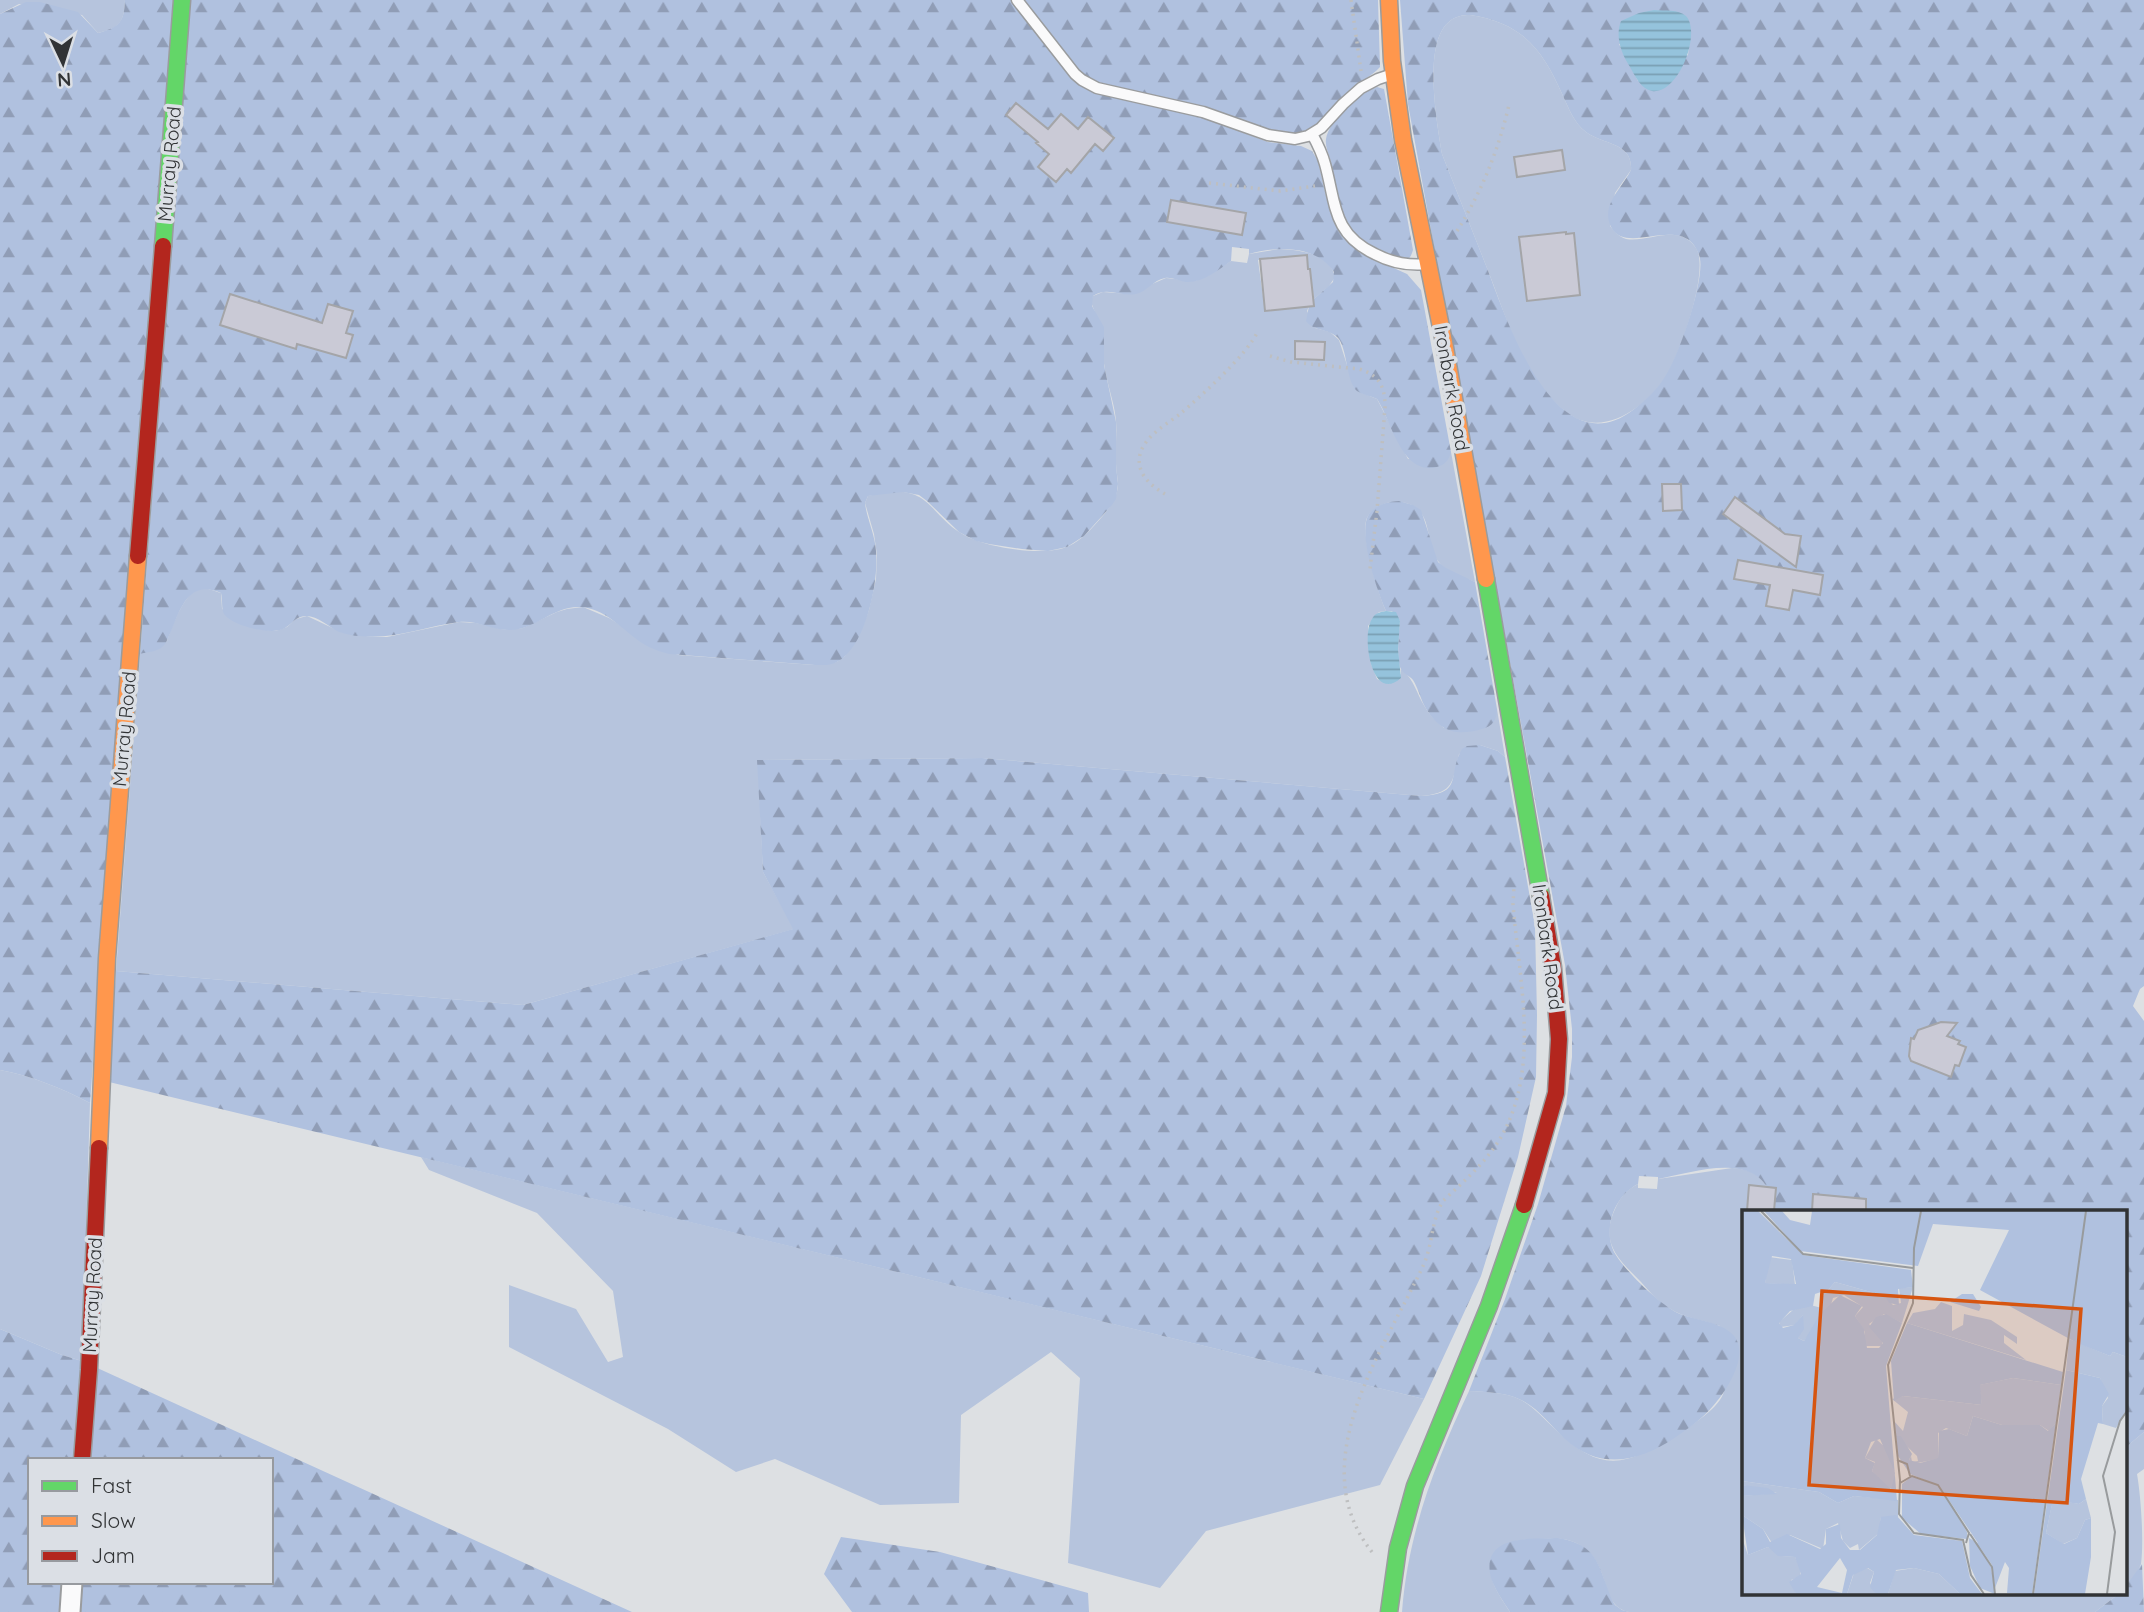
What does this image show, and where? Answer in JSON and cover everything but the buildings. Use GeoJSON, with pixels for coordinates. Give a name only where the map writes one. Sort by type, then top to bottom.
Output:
{"type":"FeatureCollection","features":[{"type":"Feature","properties":{"kind":"street","name":"Murray Road"},"geometry":{"type":"LineString","coordinates":[[82,1458],[111,905],[182,0]]}},
{"type":"Feature","properties":{"kind":"street","name":"Ironbark Road"},"geometry":{"type":"LineString","coordinates":[[1389,0],[1394,74],[1403,141],[1456,406],[1553,967],[1559,1058],[1556,1093],[1531,1187],[1489,1306],[1415,1486],[1400,1536],[1392,1575],[1389,1612]]}},
{"type":"Feature","properties":{"kind":"street"},"geometry":{"type":"LineString","coordinates":[[70,1612],[72,1584]]}},
{"type":"Feature","properties":{"kind":"lane"},"geometry":{"type":"LineString","coordinates":[[1017,0],[1075,74],[1089,85],[1203,112],[1277,138],[1295,139],[1312,134],[1366,85],[1394,74]]}},
{"type":"Feature","properties":{"kind":"lane"},"geometry":{"type":"LineString","coordinates":[[1312,134],[1322,154],[1332,201],[1343,228],[1355,243],[1398,263],[1428,264]]}},
{"type":"Feature","properties":{"kind":"path"},"geometry":{"type":"LineString","coordinates":[[1350,0],[1358,55],[1366,85]]}},
{"type":"Feature","properties":{"kind":"path"},"geometry":{"type":"LineString","coordinates":[[1458,231],[1491,169],[1509,105]]}},
{"type":"Feature","properties":{"kind":"path"},"geometry":{"type":"LineString","coordinates":[[1209,183],[1280,191],[1300,190],[1328,183]]}},
{"type":"Feature","properties":{"kind":"path"},"geometry":{"type":"LineString","coordinates":[[1165,494],[1154,488],[1142,472],[1140,455],[1143,448],[1154,433],[1193,402],[1247,349],[1258,331]]}},
{"type":"Feature","properties":{"kind":"path"},"geometry":{"type":"LineString","coordinates":[[1270,356],[1291,362],[1359,369],[1381,382],[1385,407],[1370,569]]}},
{"type":"Feature","properties":{"kind":"path"},"geometry":{"type":"LineString","coordinates":[[1392,1575],[1365,1544],[1352,1516],[1345,1482],[1346,1445],[1353,1414],[1366,1381],[1428,1254],[1439,1208],[1443,1200],[1477,1169],[1493,1150],[1506,1128],[1517,1097],[1524,1040],[1513,904],[1515,878]]}},
{"type":"Feature","properties":{"kind":"shaded area"},"geometry":{"type":"Polygon","coordinates":[[[0,0],[125,0],[119,23],[98,33],[82,15],[19,4],[0,14],[0,0]]]}},
{"type":"Feature","properties":{"kind":"shaded area"},"geometry":{"type":"Polygon","coordinates":[[[1654,10],[1675,11],[1686,16],[1691,35],[1685,61],[1678,74],[1662,90],[1652,91],[1642,85],[1627,62],[1619,33],[1621,21],[1654,10]]]}},
{"type":"Feature","properties":{"kind":"shaded area"},"geometry":{"type":"Polygon","coordinates":[[[1470,15],[1504,25],[1529,41],[1547,65],[1578,124],[1586,132],[1616,145],[1627,154],[1631,170],[1615,193],[1610,226],[1615,232],[1626,239],[1681,236],[1696,248],[1699,274],[1696,292],[1686,331],[1673,364],[1649,397],[1611,421],[1583,421],[1569,414],[1553,400],[1528,366],[1518,347],[1442,154],[1434,84],[1436,46],[1441,31],[1450,21],[1470,15]]]}},
{"type":"Feature","properties":{"kind":"shaded area"},"geometry":{"type":"Polygon","coordinates":[[[1279,249],[1296,250],[1321,258],[1332,269],[1335,277],[1314,299],[1306,255],[1258,260],[1265,311],[1309,306],[1307,311],[1315,328],[1330,332],[1339,340],[1354,387],[1377,399],[1408,459],[1451,452],[1475,582],[1441,565],[1433,552],[1419,510],[1411,505],[1395,502],[1379,506],[1371,512],[1366,521],[1366,540],[1375,580],[1386,611],[1379,612],[1368,626],[1371,664],[1377,679],[1389,684],[1401,674],[1401,669],[1412,682],[1429,713],[1444,728],[1497,709],[1505,757],[1498,751],[1480,745],[1459,754],[1450,785],[1440,792],[1421,796],[982,758],[758,760],[763,872],[794,929],[523,1005],[116,971],[140,654],[167,641],[179,611],[194,592],[205,588],[221,593],[222,609],[257,629],[276,631],[307,616],[341,632],[372,637],[387,637],[459,622],[505,630],[523,628],[557,612],[583,607],[678,655],[815,665],[837,662],[845,656],[863,626],[876,579],[874,534],[865,503],[868,496],[906,492],[918,496],[955,529],[970,538],[992,545],[1047,551],[1074,543],[1086,534],[1107,510],[1115,499],[1118,485],[1115,416],[1098,324],[1091,301],[1093,296],[1103,292],[1129,294],[1166,278],[1195,281],[1231,261],[1247,263],[1249,254],[1279,249]]]}},
{"type":"Feature","properties":{"kind":"shaded area"},"geometry":{"type":"Polygon","coordinates":[[[1396,612],[1400,621],[1398,649],[1401,678],[1391,684],[1382,682],[1376,675],[1368,651],[1372,619],[1376,614],[1396,612]]]}},
{"type":"Feature","properties":{"kind":"shaded area"},"geometry":{"type":"Polygon","coordinates":[[[0,1070],[46,1083],[90,1103],[82,1361],[0,1329],[0,1070]]]}},
{"type":"Feature","properties":{"kind":"shaded area"},"geometry":{"type":"Polygon","coordinates":[[[421,1157],[1424,1399],[1380,1485],[1206,1531],[1160,1588],[1068,1563],[1080,1378],[1051,1352],[961,1415],[959,1503],[880,1505],[775,1459],[736,1472],[668,1429],[509,1347],[509,1285],[576,1309],[608,1362],[623,1357],[613,1291],[537,1213],[429,1170],[421,1157]]]}},
{"type":"Feature","properties":{"kind":"shaded area"},"geometry":{"type":"Polygon","coordinates":[[[1732,1168],[1752,1173],[1767,1187],[1750,1186],[1747,1210],[1742,1210],[1742,1594],[2119,1594],[2095,1612],[1629,1612],[1619,1608],[1612,1600],[1600,1569],[1585,1548],[1567,1540],[1548,1539],[1507,1544],[1500,1547],[1491,1559],[1492,1579],[1510,1612],[1402,1612],[1410,1554],[1425,1499],[1469,1391],[1515,1397],[1534,1409],[1586,1453],[1614,1461],[1643,1453],[1678,1434],[1712,1410],[1722,1397],[1724,1391],[1720,1326],[1681,1314],[1657,1300],[1618,1257],[1610,1240],[1611,1219],[1620,1199],[1638,1184],[1638,1188],[1657,1189],[1658,1179],[1732,1168]]]}},
{"type":"Feature","properties":{"kind":"shaded area"},"geometry":{"type":"Polygon","coordinates":[[[2144,1432],[2144,1469],[2137,1474],[2142,1519],[2141,1564],[2126,1586],[2126,1447],[2144,1432]]]}},
{"type":"Feature","properties":{"kind":"green space"},"geometry":{"type":"Polygon","coordinates":[[[125,0],[173,0],[90,1103],[46,1083],[0,1070],[0,14],[26,2],[40,2],[78,12],[98,33],[116,26],[122,19],[125,0]]]}},
{"type":"Feature","properties":{"kind":"green space"},"geometry":{"type":"Polygon","coordinates":[[[190,0],[1011,0],[1072,79],[1085,88],[1201,117],[1268,142],[1301,146],[1312,151],[1318,161],[1326,196],[1342,236],[1352,246],[1374,259],[1407,274],[1421,290],[1450,455],[1448,460],[1437,467],[1425,468],[1406,455],[1377,399],[1357,391],[1353,386],[1339,339],[1306,321],[1309,306],[1314,305],[1314,299],[1333,282],[1334,272],[1326,263],[1307,252],[1283,249],[1249,254],[1249,249],[1232,247],[1231,261],[1198,280],[1186,282],[1165,278],[1136,294],[1104,292],[1093,296],[1092,306],[1104,327],[1104,365],[1116,422],[1118,484],[1116,499],[1084,536],[1067,547],[1048,551],[989,544],[959,532],[919,495],[903,492],[868,496],[865,503],[876,551],[873,595],[856,643],[834,663],[815,665],[669,654],[640,642],[601,613],[581,607],[572,607],[529,626],[511,630],[459,622],[398,634],[357,636],[339,632],[306,616],[299,617],[277,631],[261,630],[243,626],[228,618],[223,612],[221,593],[211,590],[195,592],[189,597],[163,646],[140,654],[190,0]]]}},
{"type":"Feature","properties":{"kind":"green space"},"geometry":{"type":"Polygon","coordinates":[[[1025,0],[1378,0],[1380,67],[1350,90],[1312,129],[1297,135],[1286,135],[1200,106],[1098,85],[1066,58],[1025,0]]]}},
{"type":"Feature","properties":{"kind":"green space"},"geometry":{"type":"Polygon","coordinates":[[[1400,0],[2144,0],[2144,986],[2133,1006],[2144,1021],[2144,1432],[2126,1447],[2126,1210],[1774,1210],[1775,1188],[1767,1187],[1758,1177],[1746,1171],[1732,1168],[1701,1170],[1658,1179],[1639,1176],[1638,1184],[1619,1202],[1610,1226],[1614,1252],[1653,1296],[1680,1314],[1724,1328],[1736,1340],[1739,1359],[1731,1380],[1719,1399],[1700,1419],[1662,1446],[1648,1452],[1634,1457],[1606,1459],[1578,1449],[1539,1413],[1515,1397],[1469,1391],[1538,1204],[1566,1106],[1572,1057],[1572,1029],[1565,965],[1408,104],[1400,0]],[[1460,16],[1450,21],[1441,31],[1436,46],[1434,84],[1442,154],[1507,320],[1538,380],[1558,404],[1580,420],[1605,423],[1633,410],[1651,394],[1666,375],[1684,336],[1694,301],[1700,270],[1699,254],[1690,241],[1681,236],[1626,238],[1617,234],[1611,227],[1608,211],[1631,170],[1627,154],[1616,145],[1586,132],[1578,124],[1547,65],[1529,41],[1504,25],[1488,19],[1460,16]],[[1691,29],[1619,44],[1638,81],[1688,55],[1691,29]]]}},
{"type":"Feature","properties":{"kind":"green space"},"geometry":{"type":"Polygon","coordinates":[[[1377,87],[1384,89],[1413,250],[1409,258],[1402,260],[1387,256],[1352,231],[1337,196],[1326,144],[1328,132],[1346,108],[1377,87]]]}},
{"type":"Feature","properties":{"kind":"green space"},"geometry":{"type":"Polygon","coordinates":[[[1399,501],[1421,510],[1438,562],[1475,582],[1497,709],[1494,722],[1486,728],[1455,732],[1441,726],[1429,714],[1413,680],[1399,665],[1400,621],[1392,611],[1386,611],[1382,602],[1365,534],[1369,514],[1375,508],[1399,501]]]}},
{"type":"Feature","properties":{"kind":"green space"},"geometry":{"type":"Polygon","coordinates":[[[1480,745],[1498,751],[1505,757],[1535,926],[1536,1077],[1518,1157],[1481,1276],[1424,1399],[109,1082],[116,971],[523,1005],[793,929],[763,872],[757,760],[982,758],[1421,796],[1435,794],[1449,787],[1462,749],[1480,745]]]}},
{"type":"Feature","properties":{"kind":"green space"},"geometry":{"type":"Polygon","coordinates":[[[0,1329],[82,1361],[632,1612],[0,1612],[0,1329]]]}},
{"type":"Feature","properties":{"kind":"green space"},"geometry":{"type":"Polygon","coordinates":[[[841,1537],[940,1552],[1088,1593],[1089,1612],[852,1612],[824,1574],[841,1537]]]}},
{"type":"Feature","properties":{"kind":"green space"},"geometry":{"type":"Polygon","coordinates":[[[1558,1538],[1584,1547],[1591,1554],[1615,1605],[1629,1612],[1510,1612],[1491,1578],[1490,1564],[1493,1553],[1500,1546],[1522,1539],[1558,1538]]]}},
{"type":"Feature","properties":{"kind":"green space"},"geometry":{"type":"Polygon","coordinates":[[[2142,1564],[2144,1612],[2095,1612],[2119,1594],[2126,1594],[2126,1586],[2142,1564]]]}},
{"type":"Feature","properties":{"kind":"traffic: fast"},"geometry":{"type":"LineString","coordinates":[[163,246],[182,0]]}},
{"type":"Feature","properties":{"kind":"traffic: fast"},"geometry":{"type":"LineString","coordinates":[[1486,579],[1541,896]]}},
{"type":"Feature","properties":{"kind":"traffic: fast"},"geometry":{"type":"LineString","coordinates":[[1389,1612],[1398,1548],[1415,1486],[1489,1306],[1524,1205]]}},
{"type":"Feature","properties":{"kind":"traffic: slow"},"geometry":{"type":"LineString","coordinates":[[1389,0],[1392,61],[1403,140],[1444,342],[1486,579]]}},
{"type":"Feature","properties":{"kind":"traffic: slow"},"geometry":{"type":"LineString","coordinates":[[99,1148],[107,958],[138,556]]}},
{"type":"Feature","properties":{"kind":"traffic: jam"},"geometry":{"type":"LineString","coordinates":[[138,556],[163,246]]}},
{"type":"Feature","properties":{"kind":"traffic: jam"},"geometry":{"type":"LineString","coordinates":[[1524,1205],[1556,1093],[1559,1039],[1553,967],[1541,896]]}},
{"type":"Feature","properties":{"kind":"traffic: jam"},"geometry":{"type":"LineString","coordinates":[[82,1458],[99,1148]]}}]}
